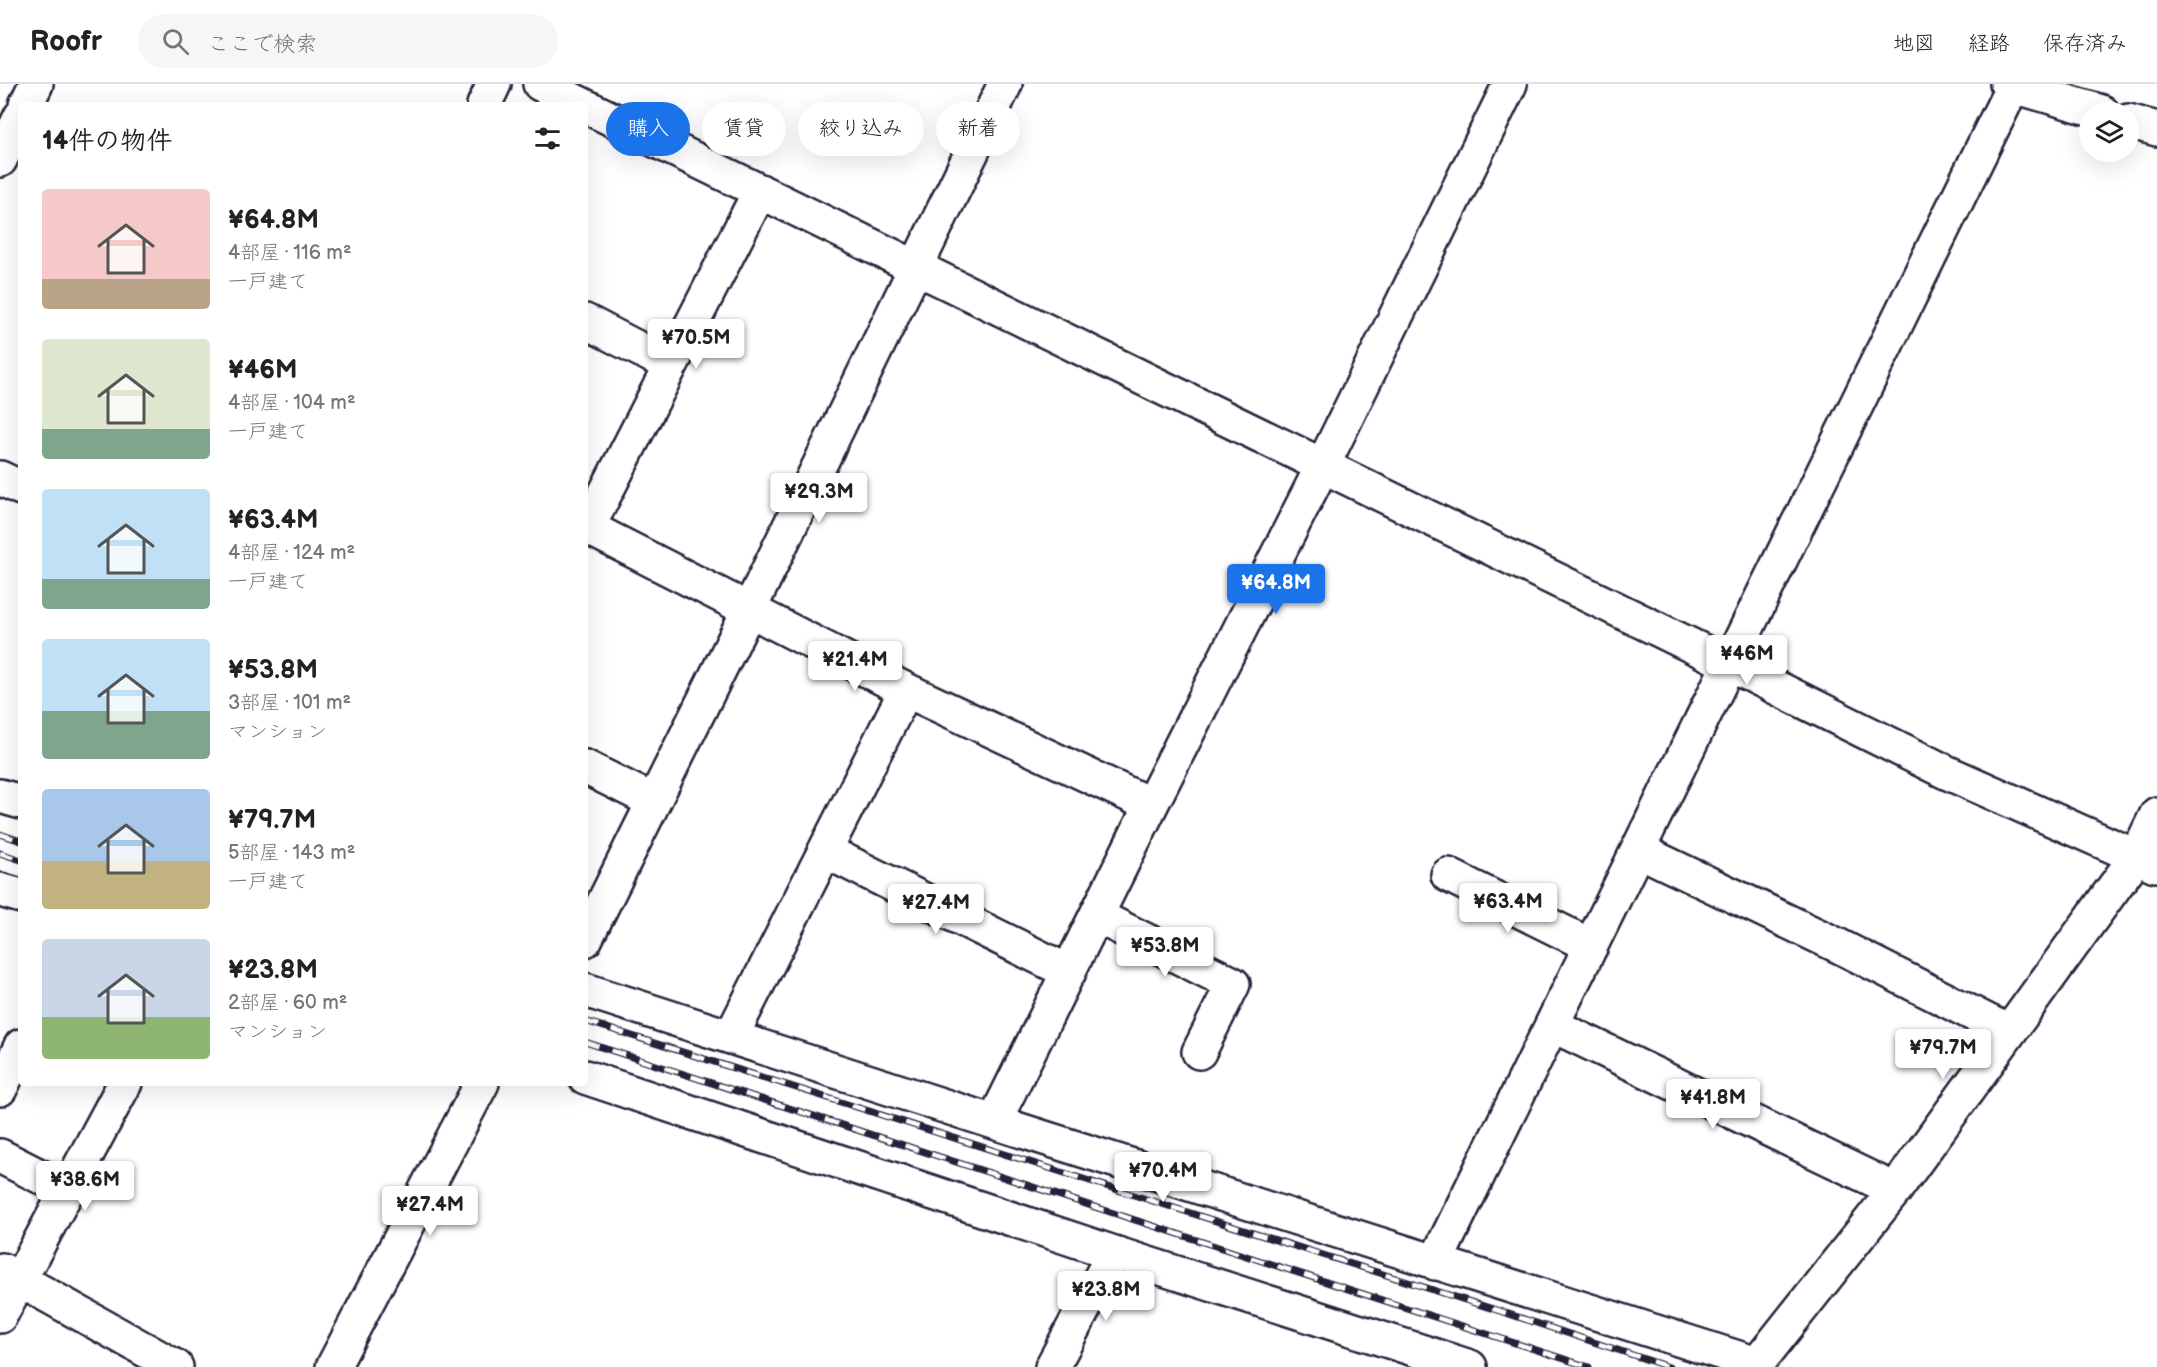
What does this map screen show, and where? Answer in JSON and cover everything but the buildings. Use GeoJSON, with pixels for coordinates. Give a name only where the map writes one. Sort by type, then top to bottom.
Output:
{"type":"FeatureCollection","features":[{"type":"Feature","properties":{"kind":"street"},"geometry":{"type":"LineString","coordinates":[[27,102],[36,84]]}},
{"type":"Feature","properties":{"kind":"street"},"geometry":{"type":"LineString","coordinates":[[485,102],[494,84]]}},
{"type":"Feature","properties":{"kind":"street"},"geometry":{"type":"LineString","coordinates":[[540,84],[578,102]]}},
{"type":"Feature","properties":{"kind":"street"},"geometry":{"type":"LineString","coordinates":[[588,934],[749,610],[1005,84]]}},
{"type":"Feature","properties":{"kind":"street"},"geometry":{"type":"LineString","coordinates":[[994,1122],[1323,465],[1510,84]]}},
{"type":"Feature","properties":{"kind":"street"},"geometry":{"type":"LineString","coordinates":[[1435,1263],[2010,85],[2079,105]]}},
{"type":"Feature","properties":{"kind":"street"},"geometry":{"type":"LineString","coordinates":[[588,107],[1946,772],[2147,861]]}},
{"type":"Feature","properties":{"kind":"street"},"geometry":{"type":"LineString","coordinates":[[0,160],[18,122]]}},
{"type":"Feature","properties":{"kind":"street"},"geometry":{"type":"LineString","coordinates":[[2139,124],[2157,129]]}},
{"type":"Feature","properties":{"kind":"street"},"geometry":{"type":"LineString","coordinates":[[588,523],[760,191]]}},
{"type":"Feature","properties":{"kind":"street"},"geometry":{"type":"LineString","coordinates":[[588,323],[670,365]]}},
{"type":"Feature","properties":{"kind":"street"},"geometry":{"type":"LineString","coordinates":[[0,478],[18,487]]}},
{"type":"Feature","properties":{"kind":"street"},"geometry":{"type":"LineString","coordinates":[[588,528],[906,690],[1151,805]]}},
{"type":"Feature","properties":{"kind":"street"},"geometry":{"type":"LineString","coordinates":[[731,1037],[906,690]]}},
{"type":"Feature","properties":{"kind":"street"},"geometry":{"type":"LineString","coordinates":[[588,768],[653,801]]}},
{"type":"Feature","properties":{"kind":"street"},"geometry":{"type":"LineString","coordinates":[[0,796],[18,801]]}},
{"type":"Feature","properties":{"kind":"street"},"geometry":{"type":"LineString","coordinates":[[588,991],[1757,1364],[1895,1190],[2009,1032],[2147,861],[2157,814]]}},
{"type":"Feature","properties":{"kind":"street"},"geometry":{"type":"LineString","coordinates":[[1638,850],[1839,946],[2009,1032]]}},
{"type":"Feature","properties":{"kind":"street"},"geometry":{"type":"LineString","coordinates":[[825,851],[1069,972]]}},
{"type":"Feature","properties":{"kind":"street"},"geometry":{"type":"LineString","coordinates":[[1448,876],[1591,946]]}},
{"type":"Feature","properties":{"kind":"street"},"geometry":{"type":"LineString","coordinates":[[0,890],[18,895]]}},
{"type":"Feature","properties":{"kind":"street"},"geometry":{"type":"LineString","coordinates":[[1097,916],[1233,984],[1199,1052]]}},
{"type":"Feature","properties":{"kind":"street"},"geometry":{"type":"LineString","coordinates":[[1552,1025],[1895,1190]]}},
{"type":"Feature","properties":{"kind":"street"},"geometry":{"type":"LineString","coordinates":[[0,1089],[18,1052]]}},
{"type":"Feature","properties":{"kind":"street"},"geometry":{"type":"LineString","coordinates":[[588,1078],[1114,1253],[1470,1367]]}},
{"type":"Feature","properties":{"kind":"street"},"geometry":{"type":"LineString","coordinates":[[0,1316],[10,1274],[67,1190],[123,1086]]}},
{"type":"Feature","properties":{"kind":"street"},"geometry":{"type":"LineString","coordinates":[[333,1367],[480,1086]]}},
{"type":"Feature","properties":{"kind":"street"},"geometry":{"type":"LineString","coordinates":[[0,1156],[67,1190]]}},
{"type":"Feature","properties":{"kind":"street"},"geometry":{"type":"LineString","coordinates":[[1052,1367],[1114,1253]]}},
{"type":"Feature","properties":{"kind":"street"},"geometry":{"type":"LineString","coordinates":[[10,1274],[176,1367]]}},
{"type":"Feature","properties":{"kind":"railway"},"geometry":{"type":"LineString","coordinates":[[0,834],[18,840]]}},
{"type":"Feature","properties":{"kind":"railway"},"geometry":{"type":"LineString","coordinates":[[0,853],[18,859]]}},
{"type":"Feature","properties":{"kind":"railway"},"geometry":{"type":"LineString","coordinates":[[588,1022],[1509,1314],[1669,1367]]}},
{"type":"Feature","properties":{"kind":"railway"},"geometry":{"type":"LineString","coordinates":[[588,1043],[1589,1367]]}}]}
